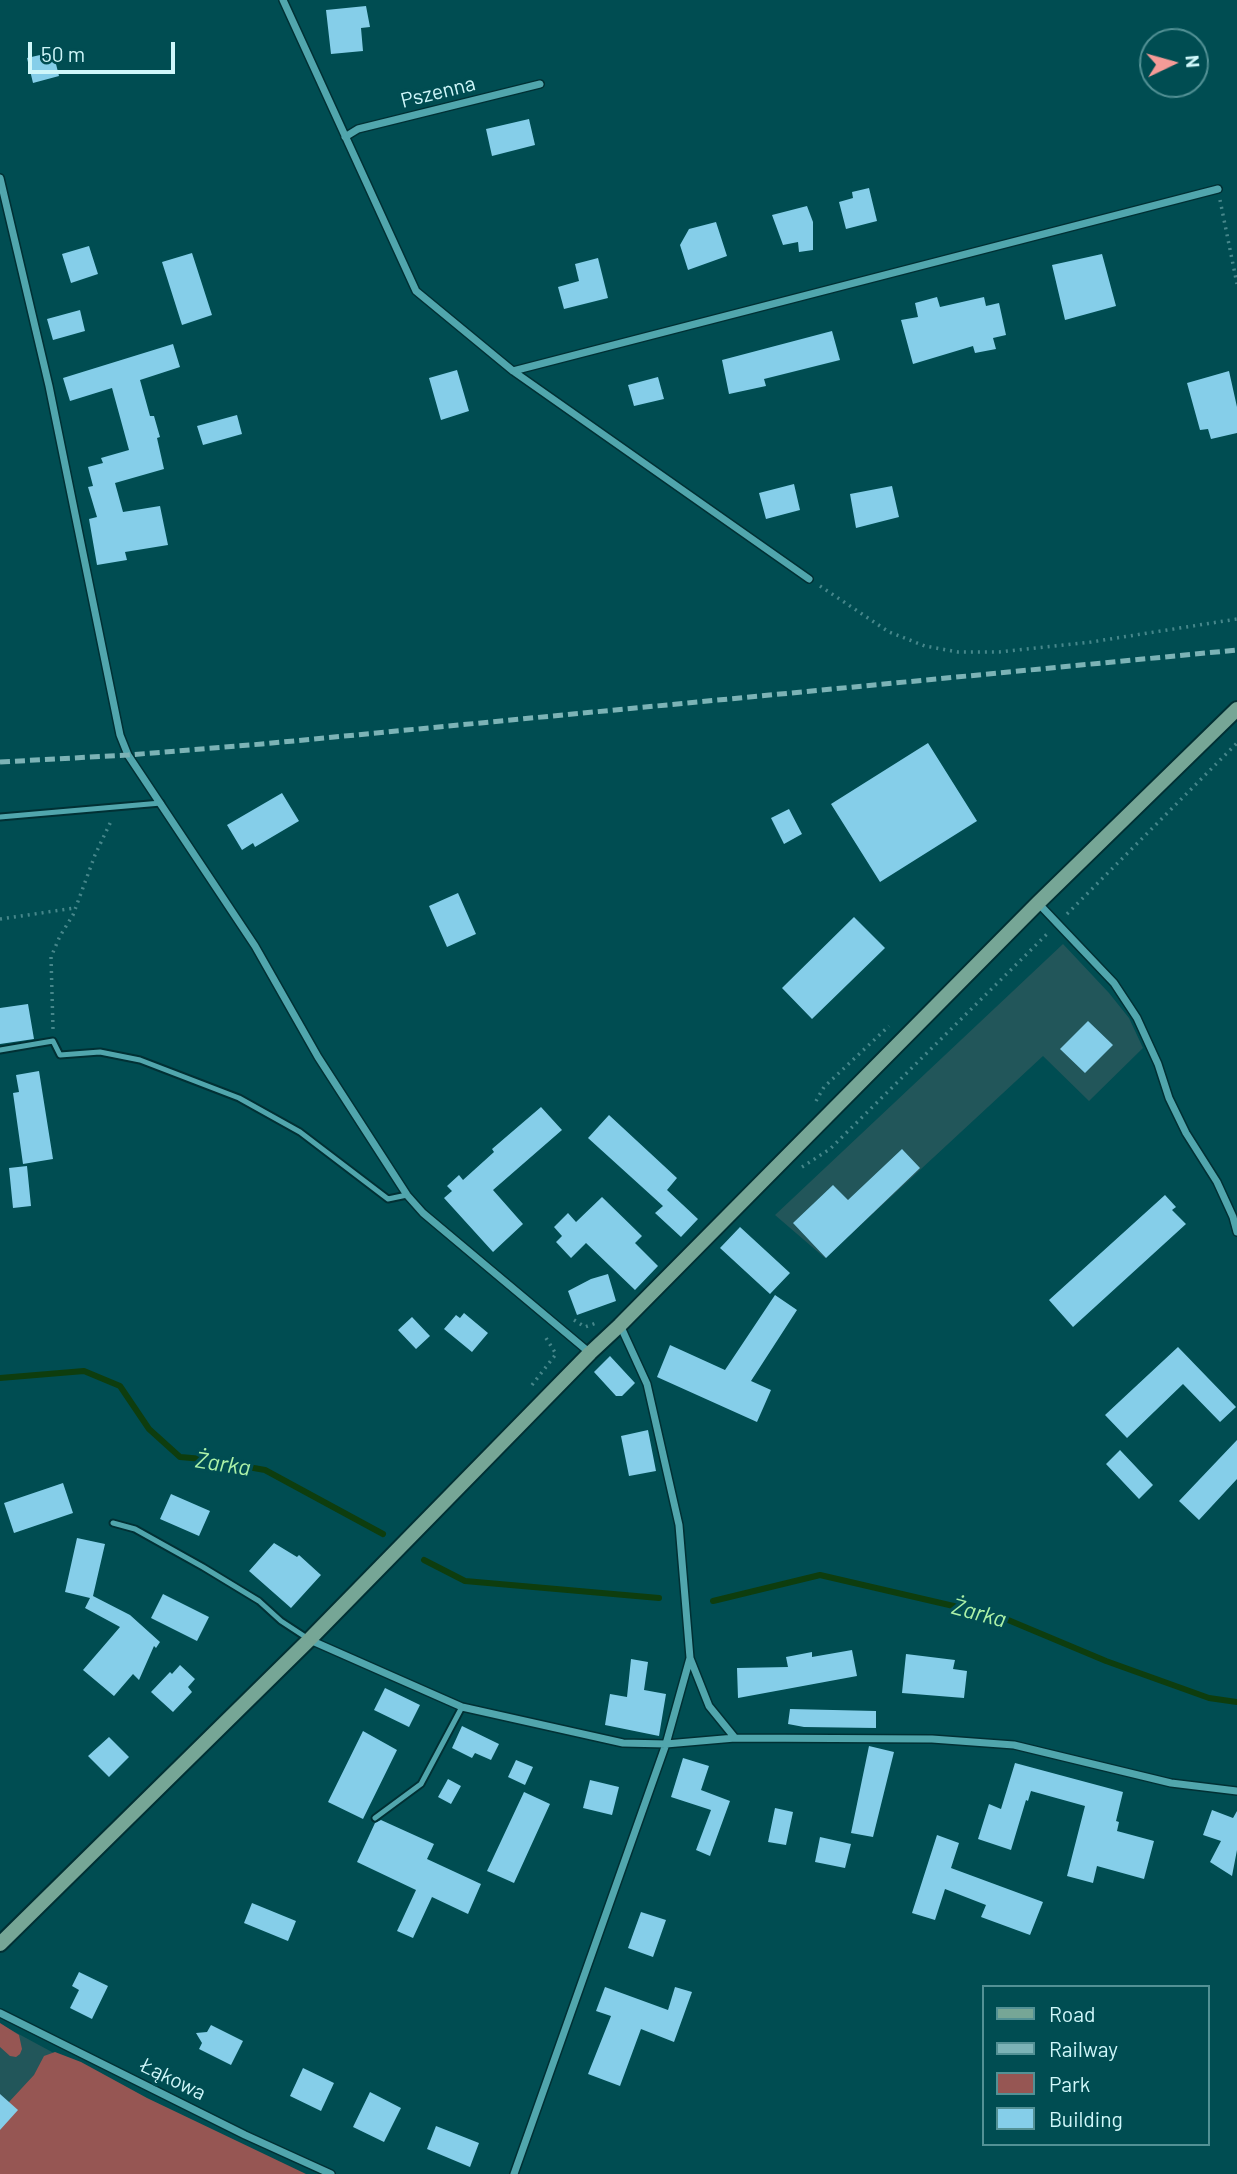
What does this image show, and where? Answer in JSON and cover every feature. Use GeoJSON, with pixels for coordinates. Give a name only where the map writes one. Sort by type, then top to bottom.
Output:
{"type":"FeatureCollection","features":[{"type":"Feature","properties":{"kind":"main road"},"geometry":{"type":"LineString","coordinates":[[0,1944],[309,1640],[545,1398],[621,1325],[1038,903],[1237,709]]}},
{"type":"Feature","properties":{"kind":"street"},"geometry":{"type":"LineString","coordinates":[[283,0],[416,291],[513,371],[809,579]]}},
{"type":"Feature","properties":{"kind":"street","name":"Pszenna"},"geometry":{"type":"LineString","coordinates":[[345,137],[358,129],[540,84]]}},
{"type":"Feature","properties":{"kind":"street"},"geometry":{"type":"LineString","coordinates":[[0,178],[49,386],[120,735],[128,755],[255,946],[318,1057],[407,1195],[423,1213],[590,1353]]}},
{"type":"Feature","properties":{"kind":"street"},"geometry":{"type":"LineString","coordinates":[[513,371],[1218,190]]}},
{"type":"Feature","properties":{"kind":"street"},"geometry":{"type":"LineString","coordinates":[[1038,903],[1114,983],[1137,1018],[1158,1064],[1169,1098],[1186,1133],[1217,1182],[1233,1217],[1237,1233]]}},
{"type":"Feature","properties":{"kind":"street"},"geometry":{"type":"LineString","coordinates":[[621,1325],[647,1384],[680,1525],[690,1658],[709,1706],[735,1738]]}},
{"type":"Feature","properties":{"kind":"street"},"geometry":{"type":"LineString","coordinates":[[309,1640],[462,1707],[622,1743],[666,1744],[735,1738],[932,1739],[1014,1745],[1171,1783],[1237,1791]]}},
{"type":"Feature","properties":{"kind":"street"},"geometry":{"type":"LineString","coordinates":[[514,2174],[666,1744],[690,1658]]}},
{"type":"Feature","properties":{"kind":"street","name":"Łąkowa"},"geometry":{"type":"LineString","coordinates":[[0,2013],[233,2129],[331,2174]]}},
{"type":"Feature","properties":{"kind":"lane"},"geometry":{"type":"LineString","coordinates":[[0,817],[161,803]]}},
{"type":"Feature","properties":{"kind":"lane"},"geometry":{"type":"LineString","coordinates":[[0,1050],[53,1041],[60,1055],[100,1052],[140,1060],[239,1098],[300,1132],[388,1199],[407,1195]]}},
{"type":"Feature","properties":{"kind":"lane"},"geometry":{"type":"LineString","coordinates":[[113,1523],[135,1529],[203,1567],[259,1601],[281,1621],[309,1640]]}},
{"type":"Feature","properties":{"kind":"lane"},"geometry":{"type":"LineString","coordinates":[[374,1818],[421,1784],[462,1707]]}},
{"type":"Feature","properties":{"kind":"path"},"geometry":{"type":"LineString","coordinates":[[1218,190],[1237,284]]}},
{"type":"Feature","properties":{"kind":"path"},"geometry":{"type":"LineString","coordinates":[[809,579],[889,632],[925,646],[958,652],[999,652],[1091,642],[1237,620]]}},
{"type":"Feature","properties":{"kind":"path"},"geometry":{"type":"LineString","coordinates":[[799,1169],[830,1149],[1237,743]]}},
{"type":"Feature","properties":{"kind":"path"},"geometry":{"type":"LineString","coordinates":[[53,1041],[51,957],[118,807]]}},
{"type":"Feature","properties":{"kind":"path"},"geometry":{"type":"LineString","coordinates":[[0,919],[75,908]]}},
{"type":"Feature","properties":{"kind":"path"},"geometry":{"type":"LineString","coordinates":[[545,1398],[532,1386],[556,1354],[546,1338],[565,1315],[585,1327]]}},
{"type":"Feature","properties":{"kind":"shaded area"},"geometry":{"type":"Polygon","coordinates":[[[1063,944],[1129,1018],[1143,1048],[1089,1101],[1043,1056],[825,1258],[775,1215],[1063,944]]]}},
{"type":"Feature","properties":{"kind":"shaded area"},"geometry":{"type":"Polygon","coordinates":[[[0,2024],[76,2065],[0,2150],[0,2024]]]}},
{"type":"Feature","properties":{"kind":"green space"},"geometry":{"type":"Polygon","coordinates":[[[0,2023],[19,2035],[22,2049],[16,2057],[10,2056],[0,2047],[0,2023]]]}},
{"type":"Feature","properties":{"kind":"green space"},"geometry":{"type":"Polygon","coordinates":[[[55,2052],[81,2062],[147,2098],[306,2174],[0,2174],[0,2130],[9,2102],[34,2075],[44,2056],[55,2052]]]}},
{"type":"Feature","properties":{"kind":"building"},"geometry":{"type":"Polygon","coordinates":[[[366,6],[370,27],[361,28],[363,51],[331,54],[326,10],[366,6]]]}},
{"type":"Feature","properties":{"kind":"building"},"geometry":{"type":"Polygon","coordinates":[[[53,52],[59,76],[33,83],[27,58],[53,52]]]}},
{"type":"Feature","properties":{"kind":"building"},"geometry":{"type":"Polygon","coordinates":[[[529,119],[535,145],[492,156],[486,129],[529,119]]]}},
{"type":"Feature","properties":{"kind":"building"},"geometry":{"type":"Polygon","coordinates":[[[869,188],[877,221],[846,229],[839,202],[853,198],[852,192],[869,188]]]}},
{"type":"Feature","properties":{"kind":"building"},"geometry":{"type":"Polygon","coordinates":[[[807,206],[813,222],[813,250],[799,252],[798,242],[783,245],[772,215],[807,206]]]}},
{"type":"Feature","properties":{"kind":"building"},"geometry":{"type":"Polygon","coordinates":[[[716,222],[727,256],[688,270],[680,245],[689,229],[716,222]]]}},
{"type":"Feature","properties":{"kind":"building"},"geometry":{"type":"Polygon","coordinates":[[[89,246],[98,274],[71,283],[62,254],[89,246]]]}},
{"type":"Feature","properties":{"kind":"building"},"geometry":{"type":"Polygon","coordinates":[[[192,253],[212,315],[182,325],[162,262],[192,253]]]}},
{"type":"Feature","properties":{"kind":"building"},"geometry":{"type":"Polygon","coordinates":[[[1102,254],[1116,306],[1065,320],[1052,265],[1102,254]]]}},
{"type":"Feature","properties":{"kind":"building"},"geometry":{"type":"Polygon","coordinates":[[[598,258],[608,298],[564,309],[558,287],[579,281],[575,264],[598,258]]]}},
{"type":"Feature","properties":{"kind":"building"},"geometry":{"type":"Polygon","coordinates":[[[937,297],[940,307],[984,297],[986,306],[999,303],[1006,335],[993,338],[996,349],[975,353],[973,346],[913,364],[901,320],[918,317],[915,303],[937,297]]]}},
{"type":"Feature","properties":{"kind":"building"},"geometry":{"type":"Polygon","coordinates":[[[80,310],[85,331],[53,340],[47,319],[80,310]]]}},
{"type":"Feature","properties":{"kind":"building"},"geometry":{"type":"Polygon","coordinates":[[[832,331],[840,360],[764,379],[766,386],[729,394],[722,360],[832,331]]]}},
{"type":"Feature","properties":{"kind":"building"},"geometry":{"type":"Polygon","coordinates":[[[173,344],[180,367],[140,380],[150,416],[154,416],[160,437],[157,438],[164,469],[115,483],[123,512],[160,506],[168,545],[125,552],[127,560],[97,565],[89,519],[97,517],[88,487],[93,486],[88,467],[103,463],[101,458],[129,450],[112,388],[70,401],[63,378],[173,344]]]}},
{"type":"Feature","properties":{"kind":"building"},"geometry":{"type":"Polygon","coordinates":[[[457,370],[469,411],[441,420],[429,378],[457,370]]]}},
{"type":"Feature","properties":{"kind":"building"},"geometry":{"type":"Polygon","coordinates":[[[1229,371],[1237,407],[1237,433],[1211,439],[1208,429],[1200,430],[1187,383],[1229,371]]]}},
{"type":"Feature","properties":{"kind":"building"},"geometry":{"type":"Polygon","coordinates":[[[658,377],[664,399],[634,406],[628,385],[658,377]]]}},
{"type":"Feature","properties":{"kind":"building"},"geometry":{"type":"Polygon","coordinates":[[[237,415],[242,434],[203,445],[197,426],[237,415]]]}},
{"type":"Feature","properties":{"kind":"building"},"geometry":{"type":"Polygon","coordinates":[[[794,484],[800,510],[766,519],[759,493],[794,484]]]}},
{"type":"Feature","properties":{"kind":"building"},"geometry":{"type":"Polygon","coordinates":[[[892,486],[899,517],[856,528],[850,494],[892,486]]]}},
{"type":"Feature","properties":{"kind":"building"},"geometry":{"type":"Polygon","coordinates":[[[928,743],[977,821],[880,882],[831,804],[928,743]]]}},
{"type":"Feature","properties":{"kind":"building"},"geometry":{"type":"Polygon","coordinates":[[[282,793],[299,821],[255,847],[253,843],[242,850],[227,825],[282,793]]]}},
{"type":"Feature","properties":{"kind":"building"},"geometry":{"type":"Polygon","coordinates":[[[789,809],[802,834],[784,844],[771,818],[789,809]]]}},
{"type":"Feature","properties":{"kind":"building"},"geometry":{"type":"Polygon","coordinates":[[[458,893],[476,934],[447,947],[429,906],[458,893]]]}},
{"type":"Feature","properties":{"kind":"building"},"geometry":{"type":"Polygon","coordinates":[[[854,917],[885,948],[812,1019],[782,988],[854,917]]]}},
{"type":"Feature","properties":{"kind":"building"},"geometry":{"type":"Polygon","coordinates":[[[28,1004],[34,1039],[0,1044],[0,1008],[28,1004]]]}},
{"type":"Feature","properties":{"kind":"building"},"geometry":{"type":"Polygon","coordinates":[[[1088,1021],[1113,1045],[1085,1073],[1060,1049],[1088,1021]]]}},
{"type":"Feature","properties":{"kind":"building"},"geometry":{"type":"Polygon","coordinates":[[[39,1071],[53,1159],[23,1164],[13,1093],[19,1092],[16,1075],[39,1071]]]}},
{"type":"Feature","properties":{"kind":"building"},"geometry":{"type":"Polygon","coordinates":[[[541,1107],[562,1130],[493,1190],[523,1224],[493,1252],[444,1198],[452,1191],[447,1186],[459,1175],[463,1180],[494,1152],[492,1149],[541,1107]]]}},
{"type":"Feature","properties":{"kind":"building"},"geometry":{"type":"Polygon","coordinates":[[[609,1115],[677,1178],[667,1190],[698,1219],[681,1237],[655,1213],[663,1206],[588,1138],[609,1115]]]}},
{"type":"Feature","properties":{"kind":"building"},"geometry":{"type":"Polygon","coordinates":[[[902,1149],[920,1168],[826,1258],[793,1223],[833,1185],[848,1200],[902,1149]]]}},
{"type":"Feature","properties":{"kind":"building"},"geometry":{"type":"Polygon","coordinates":[[[27,1166],[31,1206],[13,1208],[9,1168],[27,1166]]]}},
{"type":"Feature","properties":{"kind":"building"},"geometry":{"type":"Polygon","coordinates":[[[1165,1195],[1176,1207],[1172,1210],[1186,1224],[1073,1327],[1049,1300],[1165,1195]]]}},
{"type":"Feature","properties":{"kind":"building"},"geometry":{"type":"Polygon","coordinates":[[[602,1197],[642,1236],[635,1243],[658,1266],[635,1290],[586,1243],[571,1258],[556,1242],[562,1236],[554,1227],[568,1213],[576,1222],[602,1197]]]}},
{"type":"Feature","properties":{"kind":"building"},"geometry":{"type":"Polygon","coordinates":[[[740,1227],[790,1273],[770,1294],[720,1248],[740,1227]]]}},
{"type":"Feature","properties":{"kind":"building"},"geometry":{"type":"Polygon","coordinates":[[[608,1274],[616,1301],[577,1315],[568,1291],[608,1274]]]}},
{"type":"Feature","properties":{"kind":"building"},"geometry":{"type":"Polygon","coordinates":[[[775,1295],[797,1310],[751,1381],[771,1390],[757,1422],[657,1377],[670,1345],[725,1370],[775,1295]]]}},
{"type":"Feature","properties":{"kind":"building"},"geometry":{"type":"Polygon","coordinates":[[[464,1313],[488,1333],[472,1352],[444,1329],[456,1315],[460,1318],[464,1313]]]}},
{"type":"Feature","properties":{"kind":"building"},"geometry":{"type":"Polygon","coordinates":[[[412,1317],[430,1336],[416,1349],[398,1330],[412,1317]]]}},
{"type":"Feature","properties":{"kind":"building"},"geometry":{"type":"Polygon","coordinates":[[[1178,1347],[1236,1407],[1220,1422],[1183,1384],[1127,1438],[1105,1415],[1178,1347]]]}},
{"type":"Feature","properties":{"kind":"building"},"geometry":{"type":"Polygon","coordinates":[[[610,1356],[635,1383],[622,1396],[616,1396],[594,1372],[610,1356]]]}},
{"type":"Feature","properties":{"kind":"building"},"geometry":{"type":"Polygon","coordinates":[[[648,1430],[656,1471],[629,1476],[621,1436],[648,1430]]]}},
{"type":"Feature","properties":{"kind":"building"},"geometry":{"type":"Polygon","coordinates":[[[1237,1440],[1237,1479],[1199,1520],[1179,1501],[1237,1440]]]}},
{"type":"Feature","properties":{"kind":"building"},"geometry":{"type":"Polygon","coordinates":[[[1120,1450],[1153,1485],[1139,1499],[1106,1464],[1120,1450]]]}},
{"type":"Feature","properties":{"kind":"building"},"geometry":{"type":"Polygon","coordinates":[[[63,1483],[73,1513],[14,1533],[4,1503],[63,1483]]]}},
{"type":"Feature","properties":{"kind":"building"},"geometry":{"type":"Polygon","coordinates":[[[171,1494],[210,1511],[199,1536],[160,1519],[171,1494]]]}},
{"type":"Feature","properties":{"kind":"building"},"geometry":{"type":"Polygon","coordinates":[[[77,1538],[105,1544],[93,1596],[130,1615],[160,1642],[156,1648],[154,1646],[139,1680],[133,1674],[114,1696],[83,1670],[120,1627],[85,1608],[90,1598],[65,1592],[77,1538]]]}},
{"type":"Feature","properties":{"kind":"building"},"geometry":{"type":"Polygon","coordinates":[[[274,1543],[297,1557],[299,1555],[321,1575],[291,1608],[249,1571],[274,1543]]]}},
{"type":"Feature","properties":{"kind":"building"},"geometry":{"type":"Polygon","coordinates":[[[163,1594],[209,1617],[197,1641],[151,1618],[163,1594]]]}},
{"type":"Feature","properties":{"kind":"building"},"geometry":{"type":"Polygon","coordinates":[[[852,1650],[857,1676],[738,1698],[737,1668],[788,1667],[786,1657],[812,1652],[812,1657],[852,1650]]]}},
{"type":"Feature","properties":{"kind":"building"},"geometry":{"type":"Polygon","coordinates":[[[906,1654],[955,1660],[953,1669],[967,1671],[964,1698],[902,1693],[906,1654]]]}},
{"type":"Feature","properties":{"kind":"building"},"geometry":{"type":"Polygon","coordinates":[[[631,1659],[648,1662],[644,1690],[666,1694],[659,1736],[605,1725],[610,1694],[627,1697],[631,1659]]]}},
{"type":"Feature","properties":{"kind":"building"},"geometry":{"type":"Polygon","coordinates":[[[180,1665],[195,1679],[188,1687],[192,1692],[173,1712],[151,1692],[180,1665]]]}},
{"type":"Feature","properties":{"kind":"building"},"geometry":{"type":"Polygon","coordinates":[[[385,1688],[420,1705],[409,1727],[374,1710],[385,1688]]]}},
{"type":"Feature","properties":{"kind":"building"},"geometry":{"type":"Polygon","coordinates":[[[790,1709],[876,1711],[876,1728],[804,1727],[788,1724],[790,1709]]]}},
{"type":"Feature","properties":{"kind":"building"},"geometry":{"type":"Polygon","coordinates":[[[462,1726],[499,1744],[491,1760],[475,1753],[472,1758],[452,1748],[462,1726]]]}},
{"type":"Feature","properties":{"kind":"building"},"geometry":{"type":"Polygon","coordinates":[[[363,1731],[397,1750],[363,1819],[328,1802],[363,1731]]]}},
{"type":"Feature","properties":{"kind":"building"},"geometry":{"type":"Polygon","coordinates":[[[109,1737],[129,1757],[109,1777],[88,1756],[109,1737]]]}},
{"type":"Feature","properties":{"kind":"building"},"geometry":{"type":"Polygon","coordinates":[[[869,1746],[894,1752],[873,1837],[851,1833],[869,1746]]]}},
{"type":"Feature","properties":{"kind":"building"},"geometry":{"type":"Polygon","coordinates":[[[683,1758],[709,1766],[701,1790],[730,1801],[710,1856],[696,1850],[711,1810],[671,1797],[683,1758]]]}},
{"type":"Feature","properties":{"kind":"building"},"geometry":{"type":"Polygon","coordinates":[[[516,1760],[533,1767],[525,1785],[508,1777],[516,1760]]]}},
{"type":"Feature","properties":{"kind":"building"},"geometry":{"type":"Polygon","coordinates":[[[1015,1763],[1123,1792],[1116,1821],[1119,1822],[1117,1831],[1154,1841],[1144,1879],[1097,1866],[1093,1883],[1067,1876],[1085,1806],[1031,1791],[1011,1850],[978,1839],[989,1804],[1001,1809],[1015,1763]]]}},
{"type":"Feature","properties":{"kind":"building"},"geometry":{"type":"Polygon","coordinates":[[[448,1779],[461,1786],[451,1804],[438,1797],[448,1779]]]}},
{"type":"Feature","properties":{"kind":"building"},"geometry":{"type":"Polygon","coordinates":[[[590,1780],[619,1787],[612,1815],[583,1808],[590,1780]]]}},
{"type":"Feature","properties":{"kind":"building"},"geometry":{"type":"Polygon","coordinates":[[[524,1792],[550,1804],[514,1883],[487,1871],[524,1792]]]}},
{"type":"Feature","properties":{"kind":"building"},"geometry":{"type":"Polygon","coordinates":[[[775,1808],[793,1812],[786,1845],[768,1842],[775,1808]]]}},
{"type":"Feature","properties":{"kind":"building"},"geometry":{"type":"Polygon","coordinates":[[[1212,1810],[1233,1818],[1237,1811],[1237,1850],[1232,1876],[1210,1862],[1221,1841],[1203,1835],[1212,1810]]]}},
{"type":"Feature","properties":{"kind":"building"},"geometry":{"type":"Polygon","coordinates":[[[381,1820],[434,1844],[427,1859],[481,1884],[468,1914],[432,1897],[413,1938],[397,1931],[416,1890],[357,1862],[375,1823],[381,1820]]]}},
{"type":"Feature","properties":{"kind":"building"},"geometry":{"type":"Polygon","coordinates":[[[937,1835],[959,1843],[951,1868],[1043,1902],[1030,1935],[981,1917],[986,1905],[945,1889],[935,1920],[912,1913],[937,1835]]]}},
{"type":"Feature","properties":{"kind":"building"},"geometry":{"type":"Polygon","coordinates":[[[820,1837],[851,1844],[845,1868],[815,1862],[820,1837]]]}},
{"type":"Feature","properties":{"kind":"building"},"geometry":{"type":"Polygon","coordinates":[[[252,1903],[296,1921],[288,1941],[244,1923],[252,1903]]]}},
{"type":"Feature","properties":{"kind":"building"},"geometry":{"type":"Polygon","coordinates":[[[641,1912],[666,1920],[653,1957],[628,1948],[641,1912]]]}},
{"type":"Feature","properties":{"kind":"building"},"geometry":{"type":"Polygon","coordinates":[[[79,1972],[108,1986],[92,2019],[70,2008],[79,1990],[72,1986],[79,1972]]]}},
{"type":"Feature","properties":{"kind":"building"},"geometry":{"type":"Polygon","coordinates":[[[605,1987],[668,2010],[675,1987],[692,1992],[674,2042],[641,2029],[620,2086],[588,2074],[611,2016],[596,2011],[605,1987]]]}},
{"type":"Feature","properties":{"kind":"building"},"geometry":{"type":"Polygon","coordinates":[[[211,2025],[243,2041],[231,2065],[199,2049],[202,2043],[196,2033],[207,2032],[211,2025]]]}},
{"type":"Feature","properties":{"kind":"building"},"geometry":{"type":"Polygon","coordinates":[[[303,2068],[334,2083],[321,2111],[290,2096],[303,2068]]]}},
{"type":"Feature","properties":{"kind":"building"},"geometry":{"type":"Polygon","coordinates":[[[370,2092],[401,2108],[384,2142],[353,2127],[370,2092]]]}},
{"type":"Feature","properties":{"kind":"building"},"geometry":{"type":"Polygon","coordinates":[[[0,2094],[18,2110],[0,2130],[0,2094]]]}},
{"type":"Feature","properties":{"kind":"building"},"geometry":{"type":"Polygon","coordinates":[[[436,2126],[479,2143],[470,2167],[427,2149],[436,2126]]]}},
{"type":"Feature","properties":{"kind":"waterway","name":"Żarka"},"geometry":{"type":"LineString","coordinates":[[0,1378],[84,1371],[120,1386],[149,1429],[180,1457],[265,1470],[383,1534]]}},
{"type":"Feature","properties":{"kind":"waterway","name":"Żarka"},"geometry":{"type":"LineString","coordinates":[[424,1560],[465,1581],[659,1598]]}},
{"type":"Feature","properties":{"kind":"waterway","name":"Żarka"},"geometry":{"type":"LineString","coordinates":[[713,1601],[820,1575],[1001,1617],[1106,1661],[1209,1698],[1237,1702]]}},
{"type":"Feature","properties":{"kind":"railway"},"geometry":{"type":"LineString","coordinates":[[0,762],[262,744],[1237,650]]}}]}
